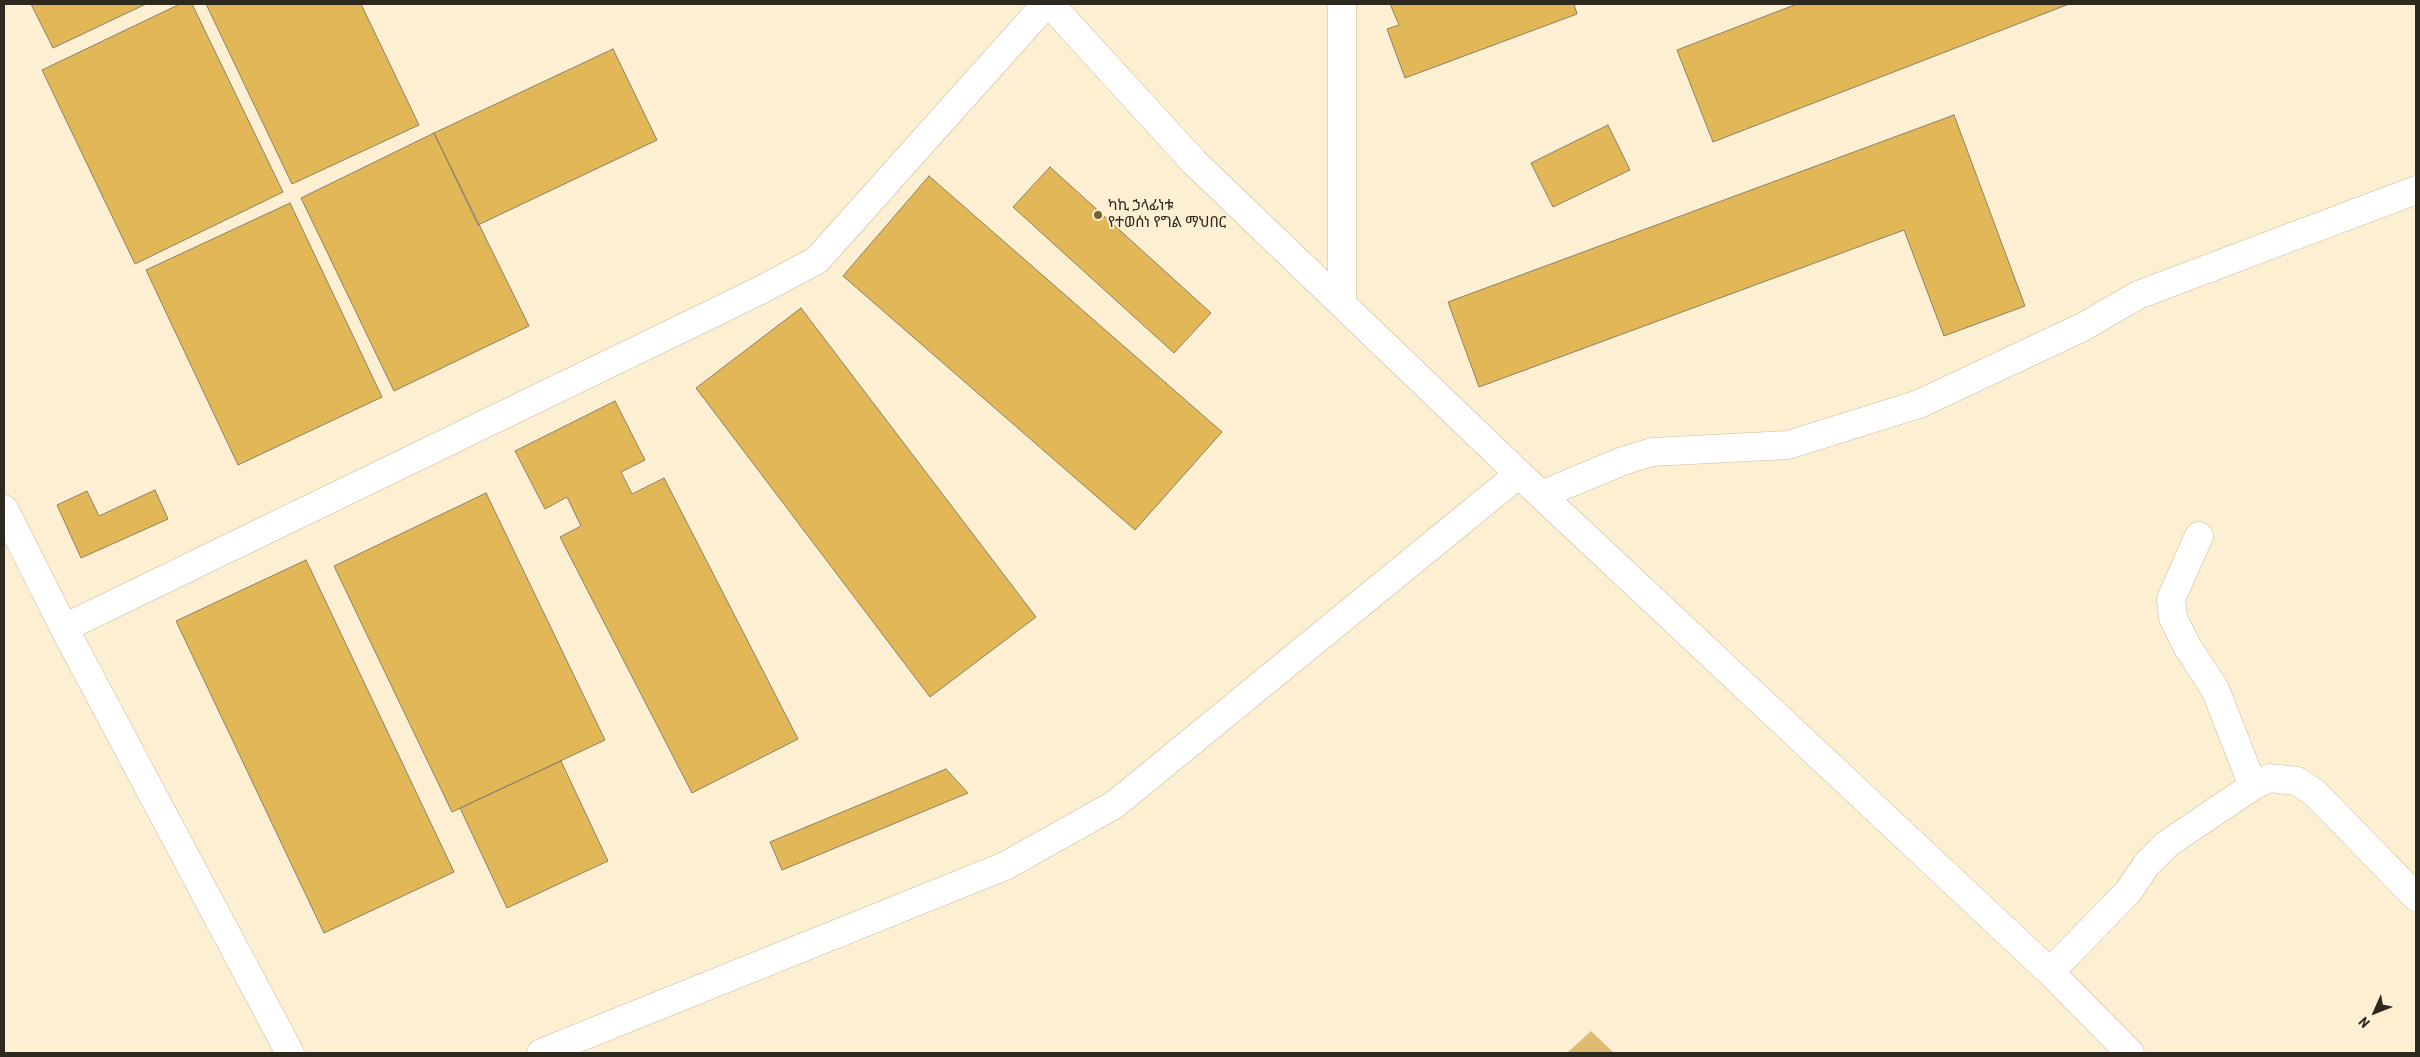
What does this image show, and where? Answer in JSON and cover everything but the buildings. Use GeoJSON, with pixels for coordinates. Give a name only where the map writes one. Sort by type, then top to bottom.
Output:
{"type":"FeatureCollection","features":[{"type":"Feature","properties":{"kind":"street"},"geometry":{"type":"LineString","coordinates":[[64,628],[761,290],[817,260],[1048,4],[1194,162],[1541,495],[2050,972],[2130,1053]]}},
{"type":"Feature","properties":{"kind":"street"},"geometry":{"type":"LineString","coordinates":[[1342,4],[1342,303]]}},
{"type":"Feature","properties":{"kind":"street"},"geometry":{"type":"LineString","coordinates":[[1541,495],[1623,461],[1652,452],[1788,444],[1919,404],[2083,327],[2138,295],[2416,190]]}},
{"type":"Feature","properties":{"kind":"street"},"geometry":{"type":"LineString","coordinates":[[541,1053],[1005,866],[1114,805],[1519,474]]}},
{"type":"Feature","properties":{"kind":"street"},"geometry":{"type":"LineString","coordinates":[[4,509],[64,628],[290,1053]]}},
{"type":"Feature","properties":{"kind":"street"},"geometry":{"type":"LineString","coordinates":[[2199,536],[2171,599],[2173,618],[2188,648],[2215,689],[2253,786]]}},
{"type":"Feature","properties":{"kind":"street"},"geometry":{"type":"LineString","coordinates":[[2050,972],[2128,892],[2147,864],[2167,844],[2253,786],[2269,778],[2297,781],[2309,789],[2416,897]]}},
{"type":"Feature","properties":{"kind":"shaded area"},"geometry":{"type":"Polygon","coordinates":[[[1591,1031],[1614,1053],[1567,1053],[1591,1031]]]}},
{"type":"Feature","properties":{"kind":"place","name":"ካኪ ኃላፊነቱ የተወሰነ የግል ማህበር"},"geometry":{"type":"Point","coordinates":[1098,215]}}]}
